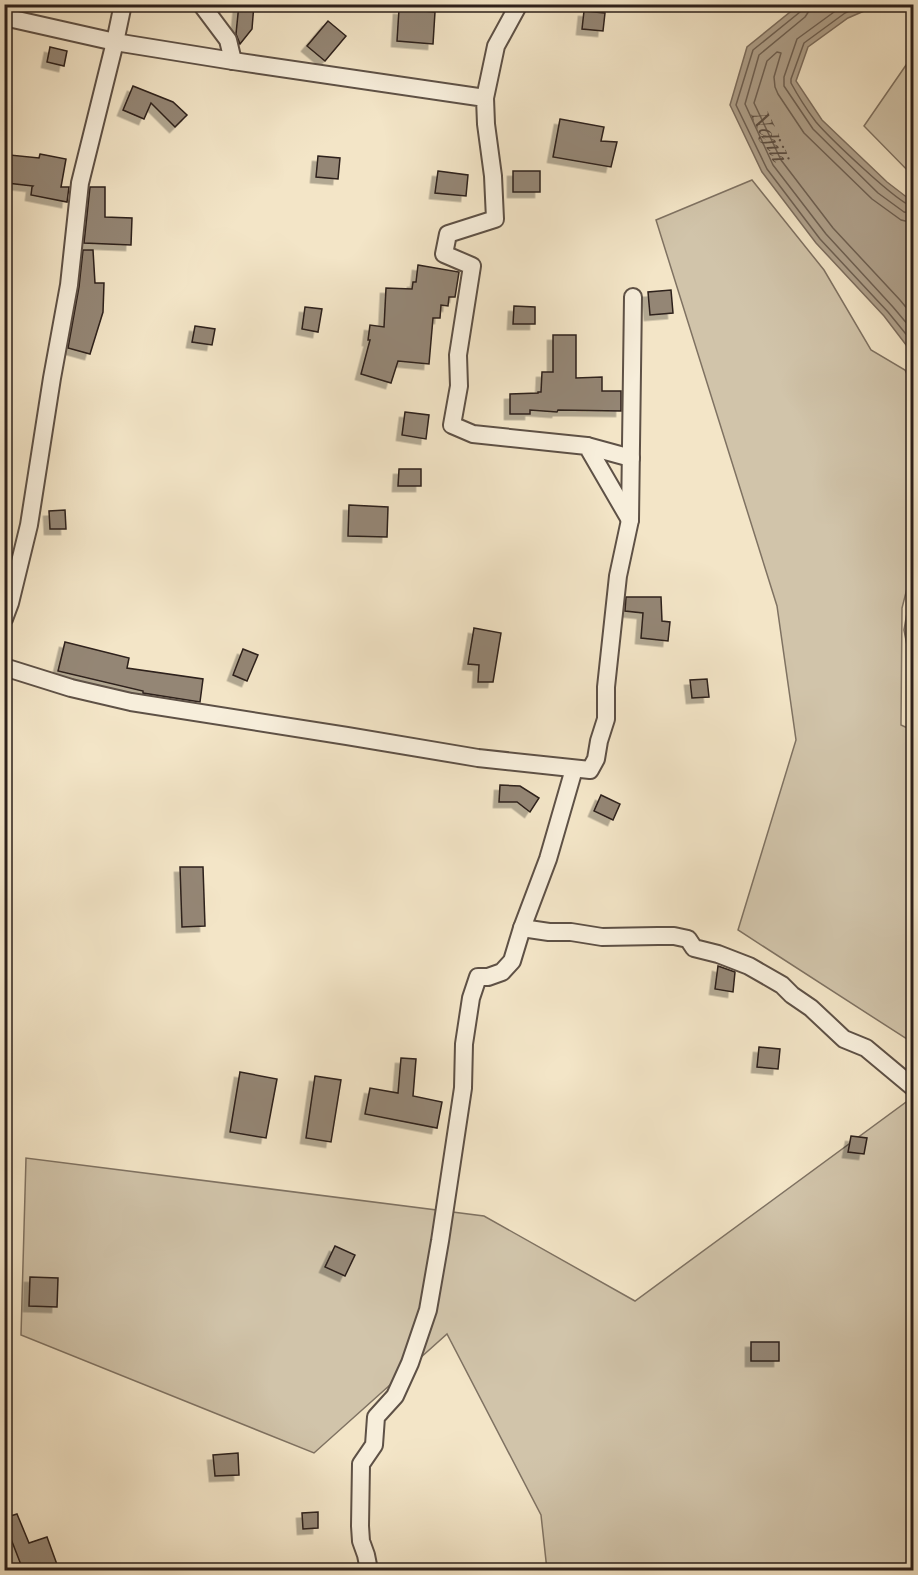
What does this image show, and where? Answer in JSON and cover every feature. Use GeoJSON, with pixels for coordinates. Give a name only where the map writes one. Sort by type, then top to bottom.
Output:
{"type":"FeatureCollection","features":[{"type":"Feature","properties":{"kind":"street"},"geometry":{"type":"LineString","coordinates":[[4,619],[29,525],[69,285],[80,183],[123,4]]}},
{"type":"Feature","properties":{"kind":"street"},"geometry":{"type":"LineString","coordinates":[[201,4],[228,40],[233,62]]}},
{"type":"Feature","properties":{"kind":"street"},"geometry":{"type":"LineString","coordinates":[[519,4],[496,46],[485,98],[495,219],[448,234],[444,254],[472,266],[458,355],[459,386],[452,425],[473,434],[587,446],[631,458]]}},
{"type":"Feature","properties":{"kind":"street"},"geometry":{"type":"LineString","coordinates":[[4,17],[115,42],[233,62],[485,98]]}},
{"type":"Feature","properties":{"kind":"street"},"geometry":{"type":"LineString","coordinates":[[4,668],[71,688],[131,702],[478,759],[590,770],[596,759],[606,719],[606,687],[618,576],[630,520],[633,297]]}},
{"type":"Feature","properties":{"kind":"street"},"geometry":{"type":"LineString","coordinates":[[587,446],[630,520]]}},
{"type":"Feature","properties":{"kind":"street"},"geometry":{"type":"LineString","coordinates":[[369,1570],[361,1541],[361,1464],[374,1445],[376,1417],[395,1396],[410,1363],[428,1310],[463,1088],[464,1044],[471,998],[478,977],[488,977],[502,972],[512,961],[548,860],[574,769]]}},
{"type":"Feature","properties":{"kind":"street"},"geometry":{"type":"LineString","coordinates":[[522,928],[571,932],[602,938],[674,936],[688,939],[694,948],[749,966],[782,985],[844,1039],[866,1048],[914,1088]]}},
{"type":"Feature","properties":{"kind":"shaded area"},"geometry":{"type":"Polygon","coordinates":[[[913,55],[913,176],[864,126],[913,55]]]}},
{"type":"Feature","properties":{"kind":"shaded area"},"geometry":{"type":"Polygon","coordinates":[[[752,180],[824,270],[871,350],[905,370],[913,387],[914,561],[902,608],[901,725],[914,731],[913,1043],[738,930],[796,740],[777,606],[656,220],[752,180]]]}},
{"type":"Feature","properties":{"kind":"shaded area"},"geometry":{"type":"Polygon","coordinates":[[[913,1097],[913,1570],[547,1570],[541,1515],[447,1334],[314,1453],[21,1335],[26,1158],[484,1216],[635,1301],[913,1097]]]}},
{"type":"Feature","properties":{"kind":"water","name":"Ndjili"},"geometry":{"type":"Polygon","coordinates":[[[800,4],[878,5],[848,18],[808,47],[796,81],[822,120],[887,182],[913,202],[913,354],[884,316],[816,243],[762,172],[730,105],[747,47],[800,4]]]}},
{"type":"Feature","properties":{"kind":"water"},"geometry":{"type":"Polygon","coordinates":[[[913,584],[913,676],[904,630],[913,584]]]}},
{"type":"Feature","properties":{"kind":"building"},"geometry":{"type":"Polygon","coordinates":[[[239,4],[254,4],[252,29],[240,44],[236,34],[239,4]]]}},
{"type":"Feature","properties":{"kind":"building"},"geometry":{"type":"Polygon","coordinates":[[[399,9],[435,12],[433,44],[397,41],[399,9]]]}},
{"type":"Feature","properties":{"kind":"building"},"geometry":{"type":"Polygon","coordinates":[[[584,11],[605,13],[603,31],[582,29],[584,11]]]}},
{"type":"Feature","properties":{"kind":"building"},"geometry":{"type":"Polygon","coordinates":[[[328,21],[346,36],[325,61],[307,46],[328,21]]]}},
{"type":"Feature","properties":{"kind":"building"},"geometry":{"type":"Polygon","coordinates":[[[50,47],[67,51],[64,66],[47,62],[50,47]]]}},
{"type":"Feature","properties":{"kind":"building"},"geometry":{"type":"Polygon","coordinates":[[[133,86],[173,102],[187,115],[175,127],[151,103],[144,119],[123,110],[133,86]]]}},
{"type":"Feature","properties":{"kind":"building"},"geometry":{"type":"Polygon","coordinates":[[[560,119],[604,127],[601,141],[617,142],[611,167],[553,157],[560,119]]]}},
{"type":"Feature","properties":{"kind":"building"},"geometry":{"type":"Polygon","coordinates":[[[40,154],[66,159],[61,187],[69,187],[67,202],[31,195],[33,186],[7,183],[10,155],[39,158],[40,154]]]}},
{"type":"Feature","properties":{"kind":"building"},"geometry":{"type":"Polygon","coordinates":[[[318,156],[340,158],[338,179],[316,177],[318,156]]]}},
{"type":"Feature","properties":{"kind":"building"},"geometry":{"type":"Polygon","coordinates":[[[438,171],[468,175],[466,196],[435,193],[438,171]]]}},
{"type":"Feature","properties":{"kind":"building"},"geometry":{"type":"Polygon","coordinates":[[[513,171],[540,171],[540,192],[513,192],[513,171]]]}},
{"type":"Feature","properties":{"kind":"building"},"geometry":{"type":"Polygon","coordinates":[[[90,187],[105,187],[105,217],[132,218],[131,245],[84,243],[90,187]]]}},
{"type":"Feature","properties":{"kind":"building"},"geometry":{"type":"Polygon","coordinates":[[[83,250],[93,250],[95,283],[104,283],[103,312],[90,354],[68,348],[83,250]]]}},
{"type":"Feature","properties":{"kind":"building"},"geometry":{"type":"Polygon","coordinates":[[[418,265],[459,272],[455,297],[449,297],[448,306],[441,305],[440,318],[433,318],[429,364],[398,361],[391,383],[361,374],[370,340],[368,340],[370,325],[384,327],[386,288],[412,289],[413,282],[416,282],[418,265]]]}},
{"type":"Feature","properties":{"kind":"building"},"geometry":{"type":"Polygon","coordinates":[[[671,290],[673,313],[650,315],[648,292],[671,290]]]}},
{"type":"Feature","properties":{"kind":"building"},"geometry":{"type":"Polygon","coordinates":[[[514,306],[535,307],[535,324],[513,324],[514,306]]]}},
{"type":"Feature","properties":{"kind":"building"},"geometry":{"type":"Polygon","coordinates":[[[305,307],[322,309],[318,332],[302,329],[305,307]]]}},
{"type":"Feature","properties":{"kind":"building"},"geometry":{"type":"Polygon","coordinates":[[[195,326],[215,329],[212,345],[192,342],[195,326]]]}},
{"type":"Feature","properties":{"kind":"building"},"geometry":{"type":"Polygon","coordinates":[[[553,335],[576,335],[576,378],[602,377],[602,391],[621,391],[621,411],[530,410],[530,414],[510,414],[510,394],[541,392],[542,372],[553,372],[553,335]]]}},
{"type":"Feature","properties":{"kind":"building"},"geometry":{"type":"Polygon","coordinates":[[[405,412],[429,415],[426,439],[402,435],[405,412]]]}},
{"type":"Feature","properties":{"kind":"building"},"geometry":{"type":"Polygon","coordinates":[[[399,469],[421,469],[421,486],[398,486],[399,469]]]}},
{"type":"Feature","properties":{"kind":"building"},"geometry":{"type":"Polygon","coordinates":[[[349,505],[388,507],[387,537],[348,536],[349,505]]]}},
{"type":"Feature","properties":{"kind":"building"},"geometry":{"type":"Polygon","coordinates":[[[65,510],[66,529],[50,529],[49,511],[65,510]]]}},
{"type":"Feature","properties":{"kind":"building"},"geometry":{"type":"Polygon","coordinates":[[[626,597],[661,597],[662,621],[670,622],[668,641],[641,638],[643,613],[625,611],[626,597]]]}},
{"type":"Feature","properties":{"kind":"building"},"geometry":{"type":"Polygon","coordinates":[[[474,628],[501,633],[493,682],[478,682],[479,665],[468,664],[474,628]]]}},
{"type":"Feature","properties":{"kind":"building"},"geometry":{"type":"Polygon","coordinates":[[[65,642],[129,658],[127,668],[203,679],[200,702],[143,693],[143,691],[58,671],[65,642]]]}},
{"type":"Feature","properties":{"kind":"building"},"geometry":{"type":"Polygon","coordinates":[[[243,649],[258,655],[247,681],[233,675],[243,649]]]}},
{"type":"Feature","properties":{"kind":"building"},"geometry":{"type":"Polygon","coordinates":[[[707,679],[709,697],[692,698],[690,680],[707,679]]]}},
{"type":"Feature","properties":{"kind":"building"},"geometry":{"type":"Polygon","coordinates":[[[500,785],[520,786],[539,798],[530,812],[517,802],[499,802],[500,785]]]}},
{"type":"Feature","properties":{"kind":"building"},"geometry":{"type":"Polygon","coordinates":[[[601,795],[620,804],[613,820],[594,811],[601,795]]]}},
{"type":"Feature","properties":{"kind":"building"},"geometry":{"type":"Polygon","coordinates":[[[180,867],[203,867],[205,926],[182,927],[180,867]]]}},
{"type":"Feature","properties":{"kind":"building"},"geometry":{"type":"Polygon","coordinates":[[[718,966],[735,972],[733,992],[715,989],[718,966]]]}},
{"type":"Feature","properties":{"kind":"building"},"geometry":{"type":"Polygon","coordinates":[[[759,1047],[780,1049],[778,1069],[757,1067],[759,1047]]]}},
{"type":"Feature","properties":{"kind":"building"},"geometry":{"type":"Polygon","coordinates":[[[401,1058],[416,1059],[413,1096],[442,1102],[437,1128],[365,1114],[370,1088],[398,1093],[401,1058]]]}},
{"type":"Feature","properties":{"kind":"building"},"geometry":{"type":"Polygon","coordinates":[[[240,1072],[277,1079],[266,1138],[230,1132],[240,1072]]]}},
{"type":"Feature","properties":{"kind":"building"},"geometry":{"type":"Polygon","coordinates":[[[315,1076],[341,1080],[331,1142],[306,1138],[315,1076]]]}},
{"type":"Feature","properties":{"kind":"building"},"geometry":{"type":"Polygon","coordinates":[[[851,1136],[867,1138],[864,1154],[848,1152],[851,1136]]]}},
{"type":"Feature","properties":{"kind":"building"},"geometry":{"type":"Polygon","coordinates":[[[335,1246],[355,1255],[345,1276],[325,1267],[335,1246]]]}},
{"type":"Feature","properties":{"kind":"building"},"geometry":{"type":"Polygon","coordinates":[[[30,1277],[58,1278],[57,1307],[29,1306],[30,1277]]]}},
{"type":"Feature","properties":{"kind":"building"},"geometry":{"type":"Polygon","coordinates":[[[751,1342],[779,1342],[779,1361],[751,1361],[751,1342]]]}},
{"type":"Feature","properties":{"kind":"building"},"geometry":{"type":"Polygon","coordinates":[[[238,1453],[239,1475],[215,1476],[213,1455],[238,1453]]]}},
{"type":"Feature","properties":{"kind":"building"},"geometry":{"type":"Polygon","coordinates":[[[318,1512],[318,1528],[303,1529],[302,1513],[318,1512]]]}},
{"type":"Feature","properties":{"kind":"building"},"geometry":{"type":"Polygon","coordinates":[[[17,1514],[29,1543],[47,1537],[59,1570],[23,1570],[11,1539],[4,1542],[4,1525],[6,1525],[4,1518],[17,1514]]]}}]}
